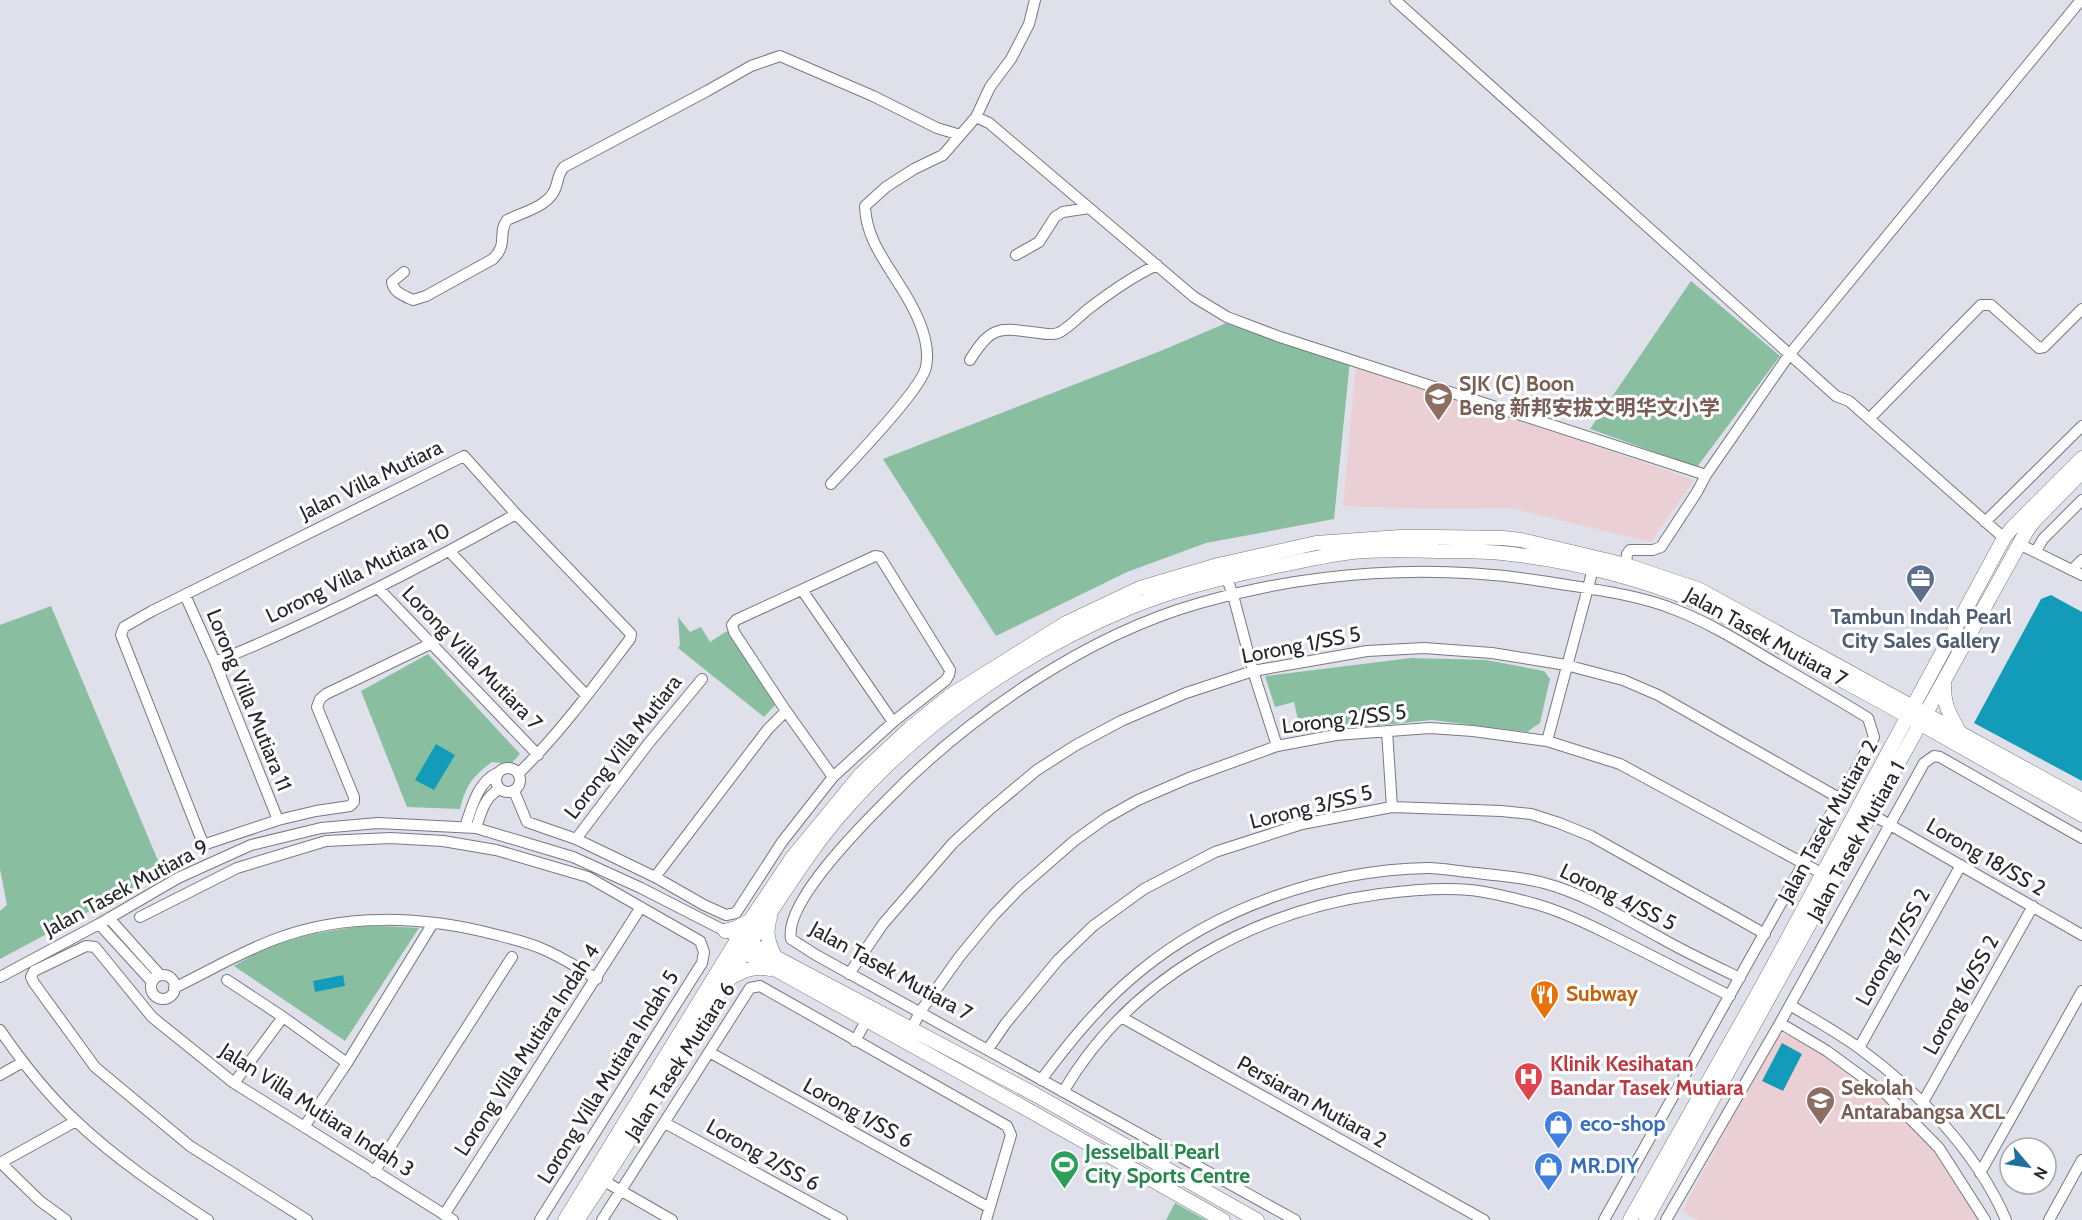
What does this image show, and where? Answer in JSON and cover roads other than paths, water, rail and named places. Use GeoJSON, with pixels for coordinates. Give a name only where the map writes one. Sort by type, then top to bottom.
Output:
{"type":"FeatureCollection","features":[{"type":"Feature","properties":{"kind":"street"},"geometry":{"type":"LineString","coordinates":[[831,484],[916,388],[926,367],[926,343],[911,302],[875,247],[866,223],[865,206],[886,187],[914,169],[943,155],[976,117],[990,87],[1011,58],[1024,33],[1035,0]]}},
{"type":"Feature","properties":{"kind":"street"},"geometry":{"type":"LineString","coordinates":[[1395,0],[1789,355],[1836,396],[1849,401],[2004,538]]}},
{"type":"Feature","properties":{"kind":"street"},"geometry":{"type":"LineString","coordinates":[[1626,566],[1627,554],[1630,550],[1653,550],[1661,547],[1706,475],[1789,355],[2081,0]]}},
{"type":"Feature","properties":{"kind":"street"},"geometry":{"type":"LineString","coordinates":[[404,272],[392,282],[393,286],[397,292],[413,300],[426,296],[493,260],[503,246],[503,224],[507,219],[545,202],[553,193],[558,174],[564,167],[751,66],[780,56],[873,96],[937,128],[960,135]]}},
{"type":"Feature","properties":{"kind":"street"},"geometry":{"type":"LineString","coordinates":[[976,117],[989,123],[1194,297],[1227,317],[1260,330],[1706,475]]}},
{"type":"Feature","properties":{"kind":"street"},"geometry":{"type":"LineString","coordinates":[[1016,255],[1039,242],[1055,217],[1063,212],[1089,208]]}},
{"type":"Feature","properties":{"kind":"street"},"geometry":{"type":"LineString","coordinates":[[970,360],[981,342],[991,333],[1006,329],[1046,334],[1058,333],[1109,292],[1157,265]]}},
{"type":"Feature","properties":{"kind":"street"},"geometry":{"type":"LineString","coordinates":[[1869,419],[1981,305],[1991,304],[2039,348],[2044,346],[2082,309]]}},
{"type":"Feature","properties":{"kind":"street"},"geometry":{"type":"LineString","coordinates":[[1985,522],[2082,426]]}},
{"type":"Feature","properties":{"kind":"street","name":"Jalan Villa Mutiara"},"geometry":{"type":"LineString","coordinates":[[278,819],[210,844],[202,841],[121,635],[124,627],[464,456],[631,634],[630,639],[538,755],[519,773]]}},
{"type":"Feature","properties":{"kind":"street","name":"Jalan Tasek Mutiara 2"},"geometry":{"type":"LineString","coordinates":[[1938,677],[2004,538],[2082,458]]}},
{"type":"Feature","properties":{"kind":"street","name":"Jalan Tasek Mutiara 2"},"geometry":{"type":"LineString","coordinates":[[1646,1220],[1697,1115],[1823,874],[1891,750],[1916,716],[2034,521],[2082,472]]}},
{"type":"Feature","properties":{"kind":"street"},"geometry":{"type":"LineString","coordinates":[[2036,551],[2043,538],[2082,500]]}},
{"type":"Feature","properties":{"kind":"street","name":"Lorong Villa Mutiara 10"},"geometry":{"type":"LineString","coordinates":[[215,662],[379,588],[450,552],[516,514]]}},
{"type":"Feature","properties":{"kind":"street","name":"Jalan Tasek Mutiara 7"},"geometry":{"type":"LineString","coordinates":[[741,945],[750,920],[812,832],[861,774],[910,728],[951,695],[1066,622],[1140,588],[1218,564],[1316,543],[1400,537],[1503,538],[1521,540],[1626,566],[1701,590],[1916,716]]}},
{"type":"Feature","properties":{"kind":"street"},"geometry":{"type":"LineString","coordinates":[[2019,544],[2077,573],[2082,560]]}},
{"type":"Feature","properties":{"kind":"street","name":"Jalan Tasek Mutiara 7"},"geometry":{"type":"LineString","coordinates":[[565,1220],[724,961],[773,909],[799,869],[841,813],[933,725],[971,696],[1029,659],[1112,616],[1172,593],[1226,576],[1352,552],[1401,550],[1501,553],[1593,569],[1666,589],[1696,601],[1884,697]]}},
{"type":"Feature","properties":{"kind":"street"},"geometry":{"type":"LineString","coordinates":[[450,552],[586,695]]}},
{"type":"Feature","properties":{"kind":"street"},"geometry":{"type":"LineString","coordinates":[[514,791],[527,822],[576,839],[726,915],[736,913],[782,842],[833,777],[893,722],[946,680],[950,670],[880,557],[875,556],[736,620],[732,625],[734,632],[786,711],[833,777]]}},
{"type":"Feature","properties":{"kind":"street"},"geometry":{"type":"LineString","coordinates":[[1547,741],[1593,569]]}},
{"type":"Feature","properties":{"kind":"street","name":"Jalan Tasek Mutiara 7"},"geometry":{"type":"LineString","coordinates":[[1295,1220],[849,974],[797,944],[791,939],[789,930],[805,896],[849,839],[897,790],[949,742],[1021,689],[1060,665],[1150,621],[1198,603],[1292,583],[1353,574],[1410,572],[1510,576],[1587,588],[1676,610],[1736,640],[1868,718],[1874,737],[1604,1220]]}},
{"type":"Feature","properties":{"kind":"street"},"geometry":{"type":"LineString","coordinates":[[1226,576],[1277,746]]}},
{"type":"Feature","properties":{"kind":"street","name":"Lorong Villa Mutiara 7"},"geometry":{"type":"LineString","coordinates":[[379,588],[538,755]]}},
{"type":"Feature","properties":{"kind":"street"},"geometry":{"type":"LineString","coordinates":[[802,590],[893,722]]}},
{"type":"Feature","properties":{"kind":"street","name":"Lorong Villa Mutiara 11"},"geometry":{"type":"LineString","coordinates":[[184,595],[215,662],[278,819]]}},
{"type":"Feature","properties":{"kind":"street"},"geometry":{"type":"LineString","coordinates":[[278,819],[316,811],[346,808],[354,802],[354,797],[317,707],[318,702],[326,694],[430,644]]}},
{"type":"Feature","properties":{"kind":"street","name":"Lorong 1/SS 5"},"geometry":{"type":"LineString","coordinates":[[849,974],[883,924],[952,843],[1037,770],[1120,721],[1186,693],[1253,671],[1367,651],[1424,648],[1492,653],[1566,664],[1623,680],[1658,695],[1839,798]]}},
{"type":"Feature","properties":{"kind":"street"},"geometry":{"type":"LineString","coordinates":[[1891,750],[1894,723],[1884,697],[1920,689],[1938,677],[1958,739]]}},
{"type":"Feature","properties":{"kind":"street","name":"Lorong Villa Mutiara"},"geometry":{"type":"LineString","coordinates":[[576,839],[648,744],[702,679]]}},
{"type":"Feature","properties":{"kind":"street"},"geometry":{"type":"LineString","coordinates":[[655,878],[768,729],[786,711]]}},
{"type":"Feature","properties":{"kind":"street"},"geometry":{"type":"LineString","coordinates":[[1916,716],[2082,800]]}},
{"type":"Feature","properties":{"kind":"street","name":"Jalan Tasek Mutiara 2"},"geometry":{"type":"LineString","coordinates":[[1630,1220],[1697,1115],[1871,814],[1905,750],[1916,716]]}},
{"type":"Feature","properties":{"kind":"street","name":"Lorong 2/SS 5"},"geometry":{"type":"LineString","coordinates":[[911,1030],[920,1012],[960,956],[993,916],[1018,889],[1074,841],[1106,818],[1138,800],[1189,778],[1277,746],[1336,735],[1430,728],[1547,741],[1620,764],[1823,874]]}},
{"type":"Feature","properties":{"kind":"street"},"geometry":{"type":"LineString","coordinates":[[1387,730],[1392,807]]}},
{"type":"Feature","properties":{"kind":"street"},"geometry":{"type":"LineString","coordinates":[[1905,750],[1920,742],[1958,739],[2082,815]]}},
{"type":"Feature","properties":{"kind":"street","name":"Jalan Tasek Mutiara 1"},"geometry":{"type":"LineString","coordinates":[[1666,1220],[1780,1023],[1924,763],[1934,756],[1941,757],[2082,838]]}},
{"type":"Feature","properties":{"kind":"street"},"geometry":{"type":"LineString","coordinates":[[470,827],[479,789],[491,776],[507,767],[519,773],[520,785],[514,791],[507,792],[500,789],[495,780],[498,773]]}},
{"type":"Feature","properties":{"kind":"street"},"geometry":{"type":"LineString","coordinates":[[470,827],[491,794],[500,789]]}},
{"type":"Feature","properties":{"kind":"street","name":"Lorong 3/SS 5"},"geometry":{"type":"LineString","coordinates":[[988,1049],[1006,1023],[1058,960],[1093,926],[1144,889],[1215,852],[1302,824],[1392,807],[1500,811],[1531,814],[1559,823],[1591,836],[1765,934]]}},
{"type":"Feature","properties":{"kind":"street","name":"Lorong 18/SS 2"},"geometry":{"type":"LineString","coordinates":[[1871,814],[2082,935]]}},
{"type":"Feature","properties":{"kind":"street","name":"Jalan Tasek Mutiara 9"},"geometry":{"type":"LineString","coordinates":[[0,977],[178,878],[251,845],[321,828],[378,823],[470,827],[573,857],[641,888],[722,931],[741,945]]}},
{"type":"Feature","properties":{"kind":"street"},"geometry":{"type":"LineString","coordinates":[[140,917],[237,867],[326,842],[390,838],[444,841],[507,853],[588,878],[641,907]]}},
{"type":"Feature","properties":{"kind":"street","name":"Lorong 17/SS 2"},"geometry":{"type":"LineString","coordinates":[[1859,1048],[1961,866]]}},
{"type":"Feature","properties":{"kind":"street","name":"Lorong 4/SS 5"},"geometry":{"type":"LineString","coordinates":[[1041,1080],[1060,1054],[1103,1005],[1139,972],[1186,939],[1244,908],[1298,888],[1359,873],[1429,868],[1544,883],[1623,916],[1659,938],[1740,978]]}},
{"type":"Feature","properties":{"kind":"street"},"geometry":{"type":"LineString","coordinates":[[1063,1092],[1085,1057],[1120,1017],[1158,985],[1202,954],[1251,929],[1293,912],[1352,897],[1418,888],[1471,890],[1534,904],[1592,926],[1730,996]]}},
{"type":"Feature","properties":{"kind":"street","name":"Lorong 16/SS 2"},"geometry":{"type":"LineString","coordinates":[[1923,1102],[2033,906]]}},
{"type":"Feature","properties":{"kind":"street","name":"Lorong Villa Mutiara Indah 5"},"geometry":{"type":"LineString","coordinates":[[540,1220],[702,963],[704,952],[700,941],[641,907]]}},
{"type":"Feature","properties":{"kind":"street","name":"Lorong Villa Mutiara Indah 4"},"geometry":{"type":"LineString","coordinates":[[448,1217],[641,907]]}},
{"type":"Feature","properties":{"kind":"street"},"geometry":{"type":"LineString","coordinates":[[773,909],[767,935],[776,964],[866,1021],[1223,1220]]}},
{"type":"Feature","properties":{"kind":"street"},"geometry":{"type":"LineString","coordinates":[[156,979],[151,990],[155,996],[161,999],[169,997],[174,988],[272,940],[315,927],[379,919],[433,923],[479,930],[519,940],[544,949],[597,978]]}},
{"type":"Feature","properties":{"kind":"street"},"geometry":{"type":"LineString","coordinates":[[724,961],[726,948],[722,931],[736,928],[750,920]]}},
{"type":"Feature","properties":{"kind":"street"},"geometry":{"type":"LineString","coordinates":[[104,921],[156,979]]}},
{"type":"Feature","properties":{"kind":"street"},"geometry":{"type":"LineString","coordinates":[[304,1127],[347,1063],[433,923]]}},
{"type":"Feature","properties":{"kind":"street"},"geometry":{"type":"LineString","coordinates":[[741,945],[1036,1095],[1257,1220]]}},
{"type":"Feature","properties":{"kind":"street","name":"Jalan Tasek Mutiara 6"},"geometry":{"type":"LineString","coordinates":[[577,1220],[604,1181],[727,980],[741,945]]}},
{"type":"Feature","properties":{"kind":"street","name":"Jalan Villa Mutiara Indah 3"},"geometry":{"type":"LineString","coordinates":[[307,1220],[190,1146],[95,1067],[31,977],[34,971],[87,946],[95,946],[152,1017],[234,1083],[448,1217]]}},
{"type":"Feature","properties":{"kind":"street"},"geometry":{"type":"LineString","coordinates":[[374,1172],[512,957]]}},
{"type":"Feature","properties":{"kind":"street"},"geometry":{"type":"LineString","coordinates":[[727,980],[746,969],[776,964]]}},
{"type":"Feature","properties":{"kind":"street"},"geometry":{"type":"LineString","coordinates":[[156,979],[171,978],[174,988]]}},
{"type":"Feature","properties":{"kind":"street"},"geometry":{"type":"LineString","coordinates":[[228,980],[347,1063]]}},
{"type":"Feature","properties":{"kind":"street","name":"Jalan Tasek Mutiara 6"},"geometry":{"type":"LineString","coordinates":[[602,1220],[750,988],[755,986],[760,986],[1007,1126],[1011,1135],[988,1207]]}},
{"type":"Feature","properties":{"kind":"street"},"geometry":{"type":"LineString","coordinates":[[1980,1173],[2082,991]]}},
{"type":"Feature","properties":{"kind":"street"},"geometry":{"type":"LineString","coordinates":[[145,1007],[155,996]]}},
{"type":"Feature","properties":{"kind":"street"},"geometry":{"type":"LineString","coordinates":[[1790,1005],[1859,1048],[1923,1102],[1941,1121],[1980,1173],[2006,1220]]}},
{"type":"Feature","properties":{"kind":"street"},"geometry":{"type":"LineString","coordinates":[[234,1083],[283,1017]]}},
{"type":"Feature","properties":{"kind":"street","name":"Persiaran Mutiara 2"},"geometry":{"type":"LineString","coordinates":[[1120,1017],[1484,1220]]}},
{"type":"Feature","properties":{"kind":"street"},"geometry":{"type":"LineString","coordinates":[[855,1041],[866,1021]]}},
{"type":"Feature","properties":{"kind":"street"},"geometry":{"type":"LineString","coordinates":[[1780,1023],[1827,1051],[1887,1095],[1939,1149],[1985,1220]]}},
{"type":"Feature","properties":{"kind":"street"},"geometry":{"type":"LineString","coordinates":[[0,1030],[23,1062],[76,1121],[115,1155],[208,1220]]}},
{"type":"Feature","properties":{"kind":"street","name":"Lorong 1/SS 6"},"geometry":{"type":"LineString","coordinates":[[709,1052],[988,1207]]}},
{"type":"Feature","properties":{"kind":"street"},"geometry":{"type":"LineString","coordinates":[[0,1075],[23,1062]]}},
{"type":"Feature","properties":{"kind":"street"},"geometry":{"type":"LineString","coordinates":[[66,1220],[40,1201],[1,1163],[76,1121]]}},
{"type":"Feature","properties":{"kind":"street","name":"Lorong 2/SS 6"},"geometry":{"type":"LineString","coordinates":[[665,1124],[842,1220]]}},
{"type":"Feature","properties":{"kind":"street"},"geometry":{"type":"LineString","coordinates":[[1176,1174],[1185,1158]]}},
{"type":"Feature","properties":{"kind":"street"},"geometry":{"type":"LineString","coordinates":[[2049,1220],[2082,1160]]}},
{"type":"Feature","properties":{"kind":"street"},"geometry":{"type":"LineString","coordinates":[[604,1181],[664,1218]]}},
{"type":"Feature","properties":{"kind":"street"},"geometry":{"type":"LineString","coordinates":[[986,1220],[988,1207]]}},
{"type":"Feature","properties":{"kind":"water"},"geometry":{"type":"Polygon","coordinates":[[[2051,595],[2082,612],[2082,781],[1974,723],[2041,599],[2051,595]]]}},
{"type":"Feature","properties":{"kind":"water"},"geometry":{"type":"Polygon","coordinates":[[[436,744],[455,755],[434,790],[415,780],[436,744]]]}},
{"type":"Feature","properties":{"kind":"water"},"geometry":{"type":"Polygon","coordinates":[[[343,975],[345,986],[315,992],[313,981],[343,975]]]}},
{"type":"Feature","properties":{"kind":"water"},"geometry":{"type":"Polygon","coordinates":[[[1782,1043],[1802,1054],[1783,1091],[1762,1081],[1782,1043]]]}},
{"type":"Feature","properties":{"kind":"place","name":"SJK (C) Boon Beng 新邦安拔文明华文小学"},"geometry":{"type":"Point","coordinates":[1438,422]}},
{"type":"Feature","properties":{"kind":"place","name":"Tambun Indah Pearl City Sales Gallery"},"geometry":{"type":"Point","coordinates":[1921,604]}},
{"type":"Feature","properties":{"kind":"place","name":"Subway"},"geometry":{"type":"Point","coordinates":[1545,1020]}},
{"type":"Feature","properties":{"kind":"place","name":"Klinik Kesihatan Bandar Tasek Mutiara"},"geometry":{"type":"Point","coordinates":[1529,1102]}},
{"type":"Feature","properties":{"kind":"place","name":"Sekolah Antarabangsa XCL"},"geometry":{"type":"Point","coordinates":[1820,1126]}},
{"type":"Feature","properties":{"kind":"place","name":"eco-shop"},"geometry":{"type":"Point","coordinates":[1559,1150]}},
{"type":"Feature","properties":{"kind":"place","name":"Jesselball Pearl City Sports Centre"},"geometry":{"type":"Point","coordinates":[1064,1190]}},
{"type":"Feature","properties":{"kind":"place","name":"MR.DIY"},"geometry":{"type":"Point","coordinates":[1549,1192]}}]}
